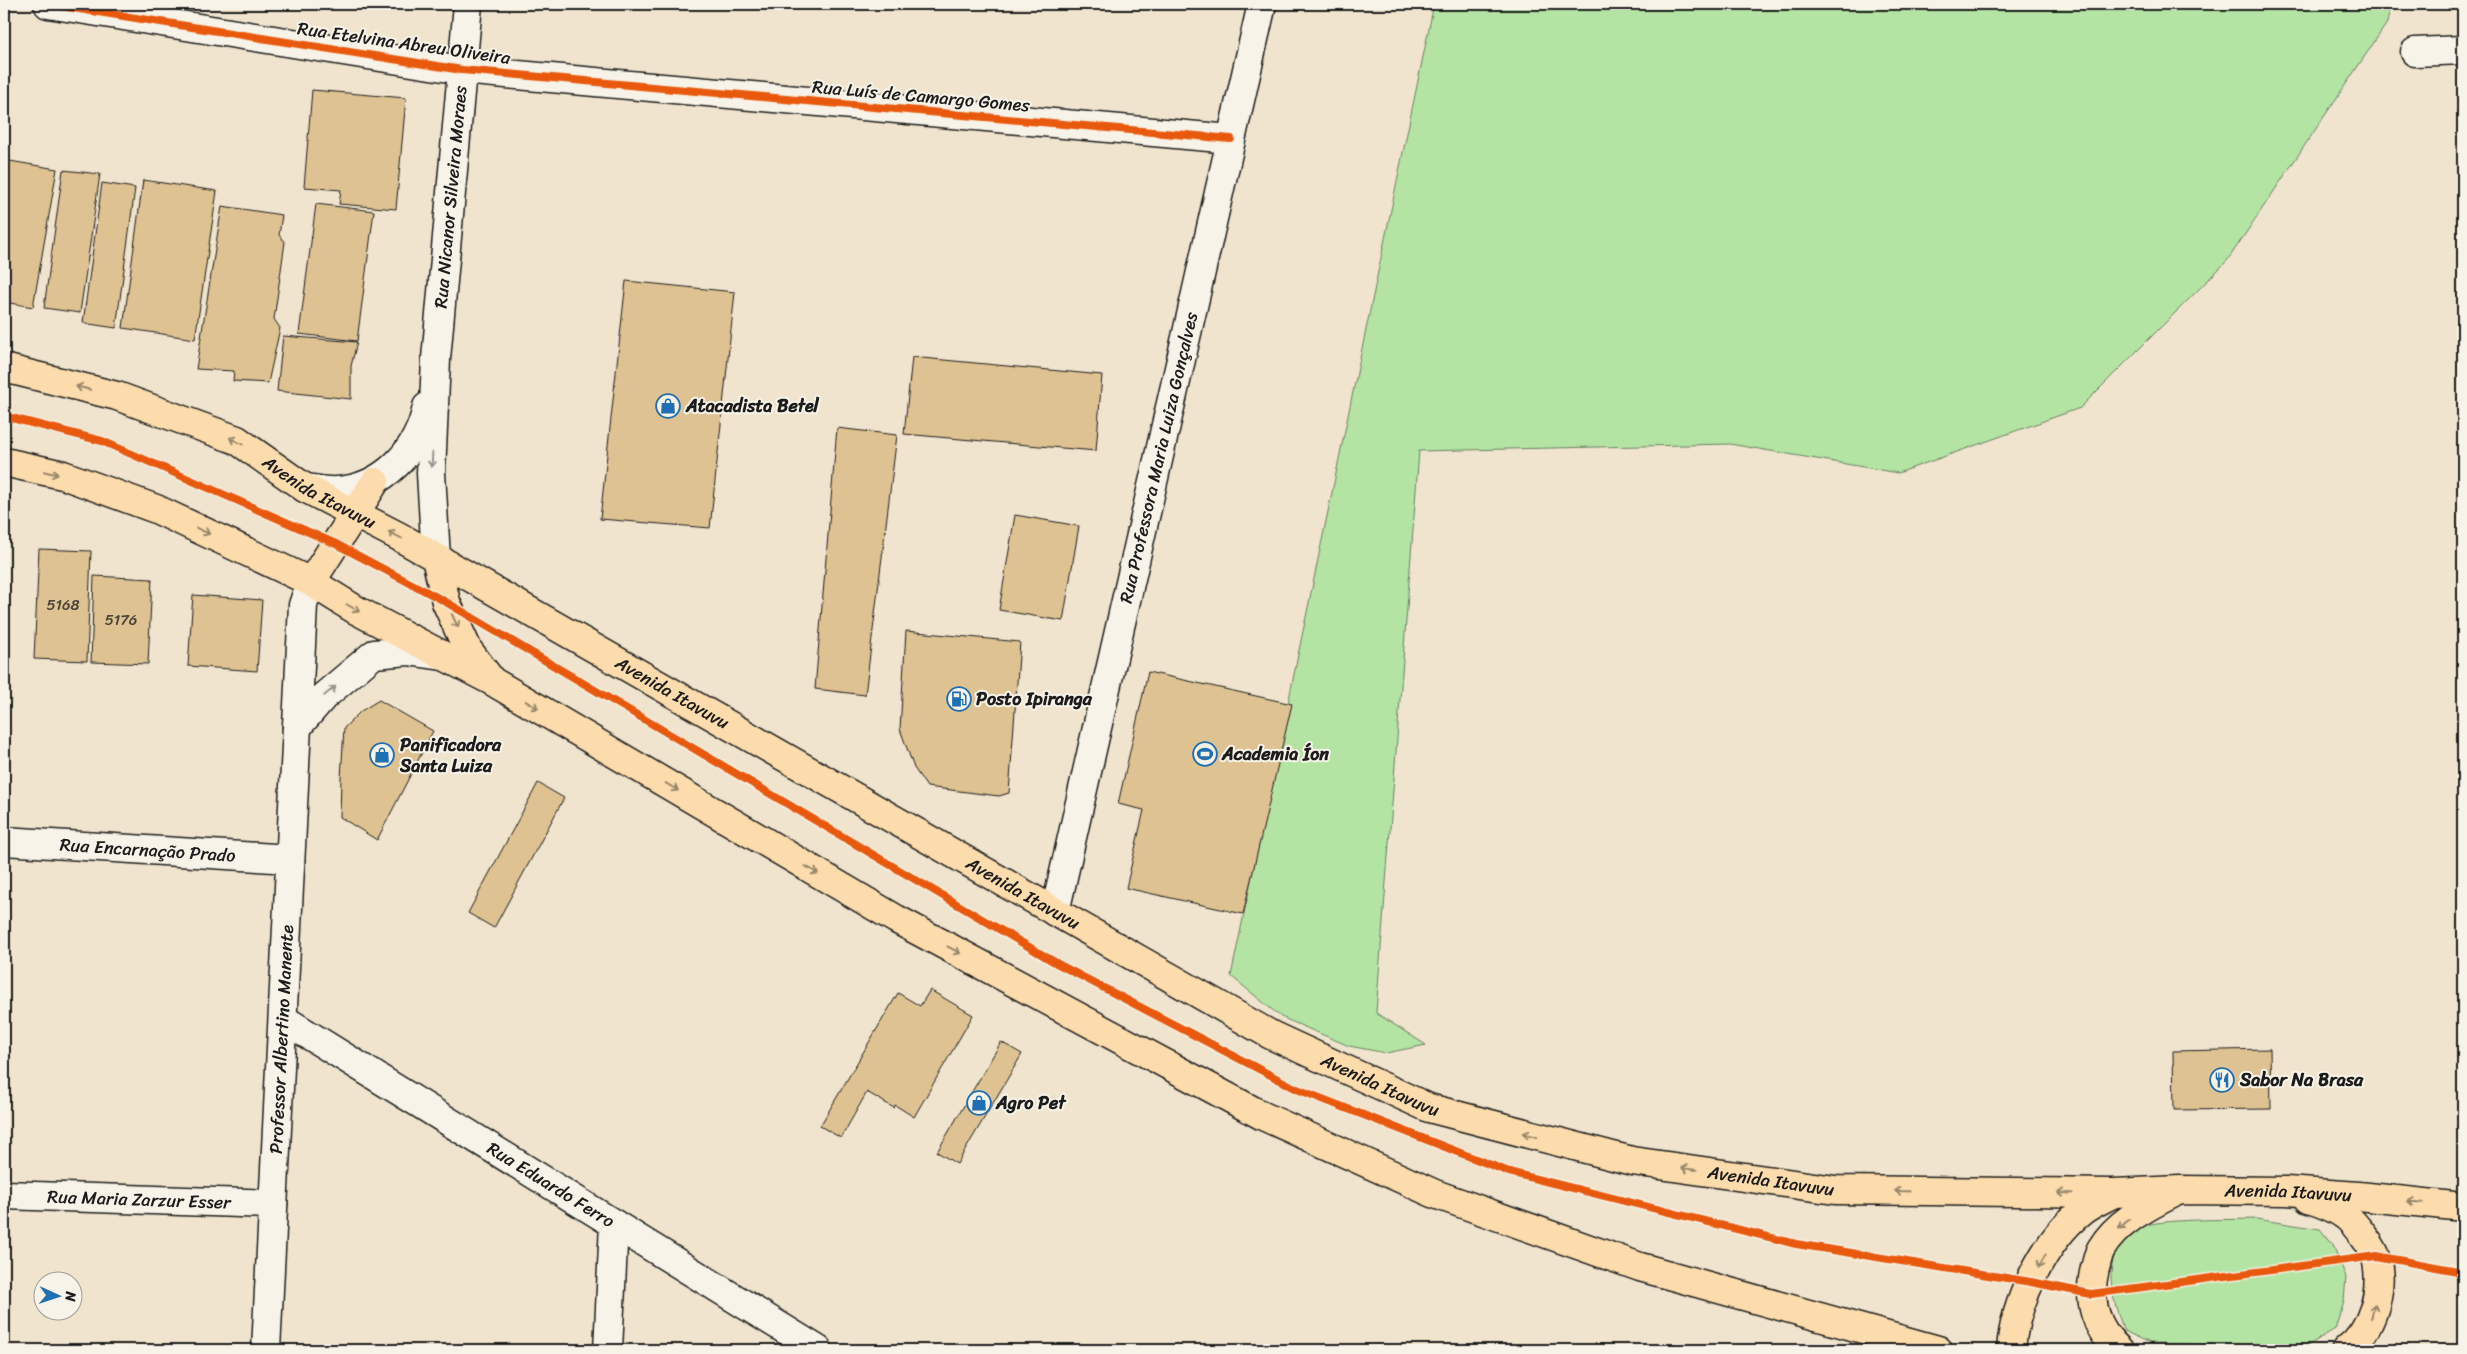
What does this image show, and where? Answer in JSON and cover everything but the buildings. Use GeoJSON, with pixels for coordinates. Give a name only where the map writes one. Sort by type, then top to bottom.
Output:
{"type":"FeatureCollection","features":[{"type":"Feature","properties":{"kind":"main road","name":"Avenida Itavuvu"},"geometry":{"type":"LineString","coordinates":[[4,368],[117,396],[237,440],[305,488],[436,558],[1271,1034],[1439,1111],[1632,1161],[1836,1190],[2114,1193],[2180,1190],[2286,1191],[2359,1196],[2463,1207]]}},
{"type":"Feature","properties":{"kind":"main road"},"geometry":{"type":"LineString","coordinates":[[4,462],[63,475],[156,509],[311,582],[356,610],[490,680],[896,919],[1263,1116],[1435,1194],[1640,1267],[1938,1350]]}},
{"type":"Feature","properties":{"kind":"main road"},"geometry":{"type":"LineString","coordinates":[[311,582],[374,482]]}},
{"type":"Feature","properties":{"kind":"main road"},"geometry":{"type":"LineString","coordinates":[[436,558],[446,602],[468,650],[490,680]]}},
{"type":"Feature","properties":{"kind":"main road"},"geometry":{"type":"LineString","coordinates":[[2119,1350],[2107,1339],[2096,1319],[2091,1294],[2100,1250],[2114,1232],[2130,1218],[2146,1207],[2180,1190]]}},
{"type":"Feature","properties":{"kind":"main road"},"geometry":{"type":"LineString","coordinates":[[2286,1191],[2329,1206],[2347,1217],[2376,1256],[2378,1295],[2371,1320],[2354,1345],[2346,1350]]}},
{"type":"Feature","properties":{"kind":"main road","name":"Avenida Itavuvu"},"geometry":{"type":"LineString","coordinates":[[2011,1350],[2012,1334],[2020,1305],[2056,1237],[2083,1210],[2114,1193]]}},
{"type":"Feature","properties":{"kind":"street","name":"Rua Etelvina Abreu Oliveira"},"geometry":{"type":"LineString","coordinates":[[48,4],[159,12],[462,70],[608,84]]}},
{"type":"Feature","properties":{"kind":"street","name":"Rua Nicanor Silveira Moraes"},"geometry":{"type":"LineString","coordinates":[[436,558],[431,473],[436,359],[468,4]]}},
{"type":"Feature","properties":{"kind":"street","name":"Rua Professora Maria Luiza Gonçalves"},"geometry":{"type":"LineString","coordinates":[[1054,912],[1262,4]]}},
{"type":"Feature","properties":{"kind":"street"},"geometry":{"type":"LineString","coordinates":[[2415,52],[2463,50]]}},
{"type":"Feature","properties":{"kind":"street","name":"Rua Luís de Camargo Gomes"},"geometry":{"type":"LineString","coordinates":[[608,84],[1231,138]]}},
{"type":"Feature","properties":{"kind":"street","name":"Rua Nicanor Silveira Moraes"},"geometry":{"type":"LineString","coordinates":[[305,488],[336,491],[374,482],[404,458],[423,424],[436,359]]}},
{"type":"Feature","properties":{"kind":"street","name":"Professor Albertino Manente"},"geometry":{"type":"LineString","coordinates":[[266,1350],[303,605],[311,582]]}},
{"type":"Feature","properties":{"kind":"street"},"geometry":{"type":"LineString","coordinates":[[297,727],[322,697],[374,654],[408,651],[447,656]]}},
{"type":"Feature","properties":{"kind":"street","name":"Rua Encarnação Prado"},"geometry":{"type":"LineString","coordinates":[[4,841],[290,859]]}},
{"type":"Feature","properties":{"kind":"street","name":"Rua Eduardo Ferro"},"geometry":{"type":"LineString","coordinates":[[283,1019],[818,1350]]}},
{"type":"Feature","properties":{"kind":"street","name":"Rua Maria Zarzur Esser"},"geometry":{"type":"LineString","coordinates":[[4,1194],[273,1204]]}},
{"type":"Feature","properties":{"kind":"street"},"geometry":{"type":"LineString","coordinates":[[608,1350],[614,1224]]}},
{"type":"Feature","properties":{"kind":"green space"},"geometry":{"type":"Polygon","coordinates":[[[1434,4],[2391,4],[2387,23],[2227,261],[2080,408],[1898,473],[1730,444],[1419,451],[1376,1013],[1426,1045],[1386,1053],[1349,1046],[1281,1017],[1231,976],[1434,4]]]}},
{"type":"Feature","properties":{"kind":"green space"},"geometry":{"type":"Polygon","coordinates":[[[2256,1219],[2320,1229],[2333,1245],[2346,1277],[2344,1301],[2335,1329],[2304,1348],[2150,1343],[2124,1331],[2115,1304],[2111,1275],[2117,1249],[2125,1238],[2138,1228],[2147,1225],[2195,1220],[2256,1219]]]}},
{"type":"Feature","properties":{"kind":"cycle path"},"geometry":{"type":"LineString","coordinates":[[48,4],[462,70],[1231,139]]}},
{"type":"Feature","properties":{"kind":"cycle path"},"geometry":{"type":"LineString","coordinates":[[4,416],[102,441],[336,544],[446,602],[1058,964],[1297,1089],[1509,1172],[1796,1244],[2031,1282],[2091,1294],[2376,1256],[2463,1272]]}},
{"type":"Feature","properties":{"kind":"place","name":"Atacadista Betel"},"geometry":{"type":"Point","coordinates":[668,406]}},
{"type":"Feature","properties":{"kind":"place","name":"Posto Ipiranga"},"geometry":{"type":"Point","coordinates":[959,699]}},
{"type":"Feature","properties":{"kind":"place","name":"Academia Íon"},"geometry":{"type":"Point","coordinates":[1205,754]}},
{"type":"Feature","properties":{"kind":"place","name":"Panificadora Santa Luiza"},"geometry":{"type":"Point","coordinates":[382,755]}},
{"type":"Feature","properties":{"kind":"place","name":"Sabor Na Brasa"},"geometry":{"type":"Point","coordinates":[2222,1080]}},
{"type":"Feature","properties":{"kind":"place","name":"Agro Pet"},"geometry":{"type":"Point","coordinates":[979,1103]}}]}
